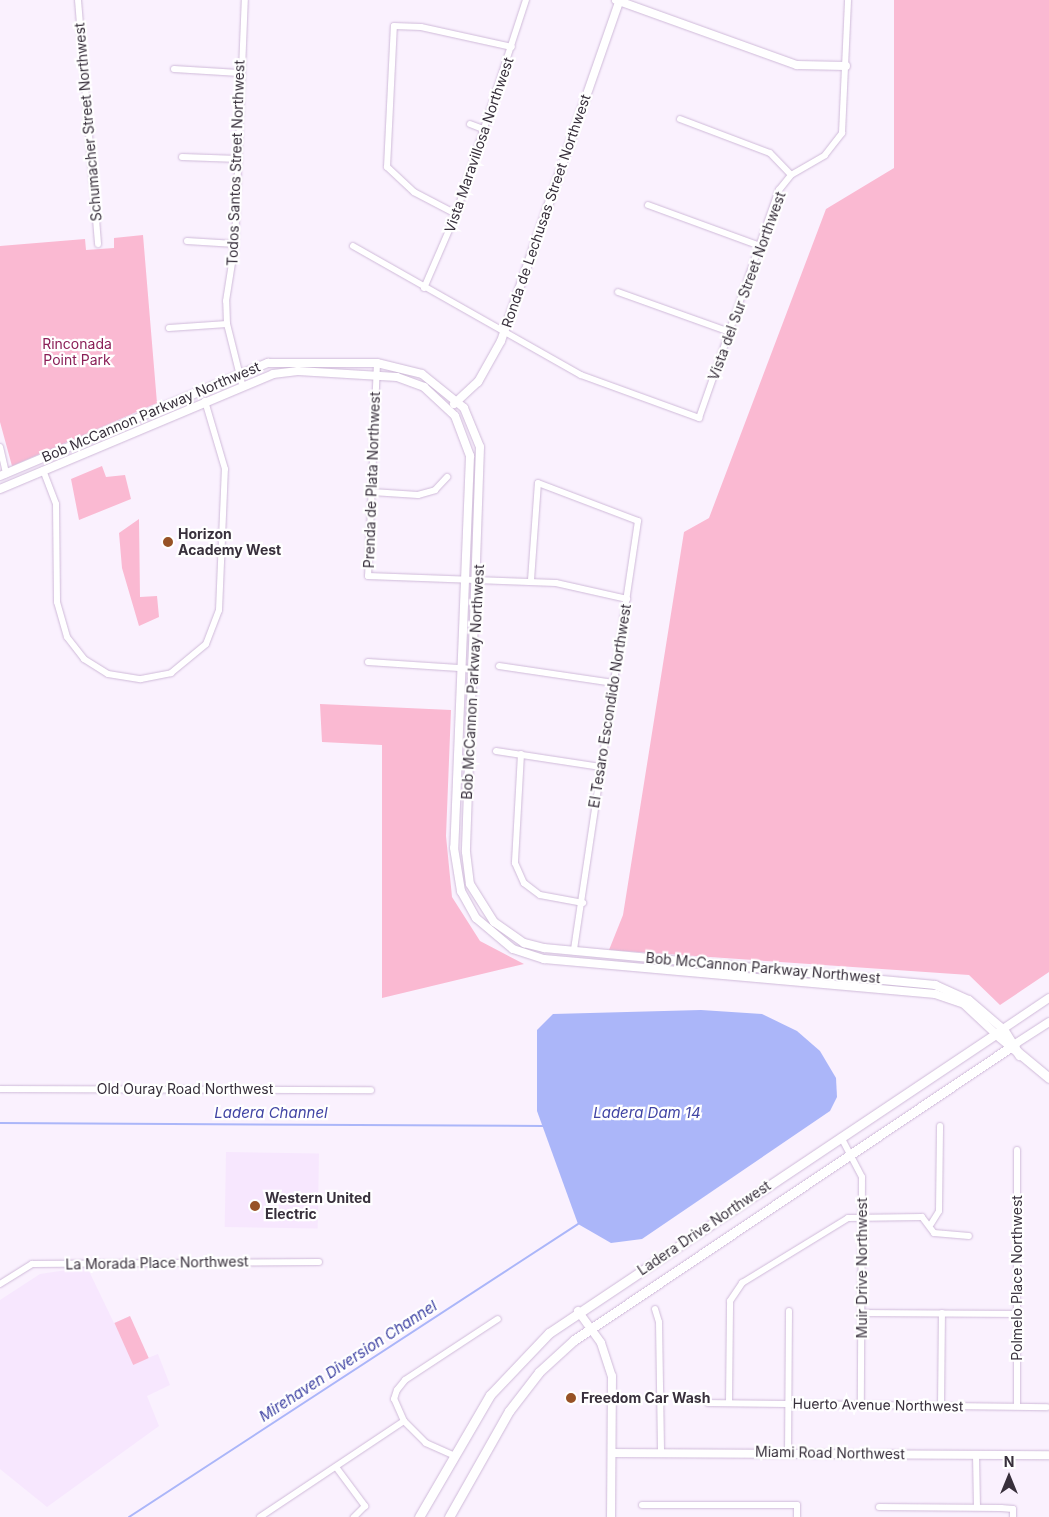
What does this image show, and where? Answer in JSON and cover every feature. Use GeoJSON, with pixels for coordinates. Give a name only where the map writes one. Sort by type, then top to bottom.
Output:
{"type":"FeatureCollection","features":[{"type":"Feature","properties":{"kind":"main road"},"geometry":{"type":"LineString","coordinates":[[999,1031],[1019,1055],[1049,1078]]}},
{"type":"Feature","properties":{"kind":"main road","name":"Ladera Drive Northwest"},"geometry":{"type":"LineString","coordinates":[[419,1517],[500,1382],[532,1348],[578,1311],[999,1031]]}},
{"type":"Feature","properties":{"kind":"main road","name":"Ladera Drive Northwest"},"geometry":{"type":"LineString","coordinates":[[449,1517],[519,1397],[590,1328],[1012,1046]]}},
{"type":"Feature","properties":{"kind":"street","name":"Schumacher Street Northwest"},"geometry":{"type":"LineString","coordinates":[[78,0],[98,244]]}},
{"type":"Feature","properties":{"kind":"street","name":"Todos Santos Street Northwest"},"geometry":{"type":"LineString","coordinates":[[242,384],[227,324],[235,244],[239,159],[239,73],[245,0]]}},
{"type":"Feature","properties":{"kind":"street","name":"Vista Maravillosa Northwest"},"geometry":{"type":"LineString","coordinates":[[424,288],[456,214],[486,130],[526,0]]}},
{"type":"Feature","properties":{"kind":"street"},"geometry":{"type":"LineString","coordinates":[[619,0],[797,65],[846,66]]}},
{"type":"Feature","properties":{"kind":"street","name":"Ronda de Lechusas Street Northwest"},"geometry":{"type":"LineString","coordinates":[[448,408],[458,401],[484,373],[504,334],[619,0]]}},
{"type":"Feature","properties":{"kind":"street","name":"Vista del Sur Street Northwest"},"geometry":{"type":"LineString","coordinates":[[504,334],[581,374],[699,418],[780,190],[791,175],[826,155],[842,133],[848,0]]}},
{"type":"Feature","properties":{"kind":"street"},"geometry":{"type":"LineString","coordinates":[[456,214],[414,192],[387,167],[394,26],[421,27],[512,47]]}},
{"type":"Feature","properties":{"kind":"street"},"geometry":{"type":"LineString","coordinates":[[174,69],[239,73]]}},
{"type":"Feature","properties":{"kind":"street"},"geometry":{"type":"LineString","coordinates":[[680,119],[770,153],[791,175]]}},
{"type":"Feature","properties":{"kind":"street"},"geometry":{"type":"LineString","coordinates":[[470,124],[486,130]]}},
{"type":"Feature","properties":{"kind":"street"},"geometry":{"type":"LineString","coordinates":[[182,157],[239,159]]}},
{"type":"Feature","properties":{"kind":"street"},"geometry":{"type":"LineString","coordinates":[[648,206],[760,246]]}},
{"type":"Feature","properties":{"kind":"street"},"geometry":{"type":"LineString","coordinates":[[187,241],[235,244]]}},
{"type":"Feature","properties":{"kind":"street"},"geometry":{"type":"LineString","coordinates":[[353,246],[504,334]]}},
{"type":"Feature","properties":{"kind":"street"},"geometry":{"type":"LineString","coordinates":[[618,292],[730,332]]}},
{"type":"Feature","properties":{"kind":"street"},"geometry":{"type":"LineString","coordinates":[[169,328],[227,324]]}},
{"type":"Feature","properties":{"kind":"street","name":"Bob McCannon Parkway Northwest"},"geometry":{"type":"LineString","coordinates":[[3,475],[238,374],[289,360],[377,363],[422,374],[458,401],[473,425],[481,457],[478,580],[466,852],[470,884],[485,912],[508,933],[544,948],[928,984],[970,1000],[999,1031]]}},
{"type":"Feature","properties":{"kind":"street","name":"Prenda de Plata Northwest"},"geometry":{"type":"LineString","coordinates":[[377,363],[368,576],[531,580],[627,599]]}},
{"type":"Feature","properties":{"kind":"street","name":"Bob McCannon Parkway Northwest"},"geometry":{"type":"LineString","coordinates":[[0,489],[242,384],[298,371],[397,377],[424,387],[448,408],[470,456],[461,668],[456,875],[467,906],[499,940],[544,959],[929,993],[964,1004],[999,1031]]}},
{"type":"Feature","properties":{"kind":"street"},"geometry":{"type":"LineString","coordinates":[[39,460],[57,513],[57,602],[63,629],[92,665],[135,680],[162,676],[187,664],[206,644],[218,619],[225,469],[200,390]]}},
{"type":"Feature","properties":{"kind":"street"},"geometry":{"type":"LineString","coordinates":[[0,447],[3,475],[11,484]]}},
{"type":"Feature","properties":{"kind":"street"},"geometry":{"type":"LineString","coordinates":[[372,492],[418,495],[435,490],[447,477]]}},
{"type":"Feature","properties":{"kind":"street","name":"El Tesaro Escondido Northwest"},"geometry":{"type":"LineString","coordinates":[[531,580],[538,483],[638,521],[600,767],[583,903],[574,951]]}},
{"type":"Feature","properties":{"kind":"street"},"geometry":{"type":"LineString","coordinates":[[368,662],[474,668]]}},
{"type":"Feature","properties":{"kind":"street"},"geometry":{"type":"LineString","coordinates":[[499,666],[614,683]]}},
{"type":"Feature","properties":{"kind":"street"},"geometry":{"type":"LineString","coordinates":[[496,751],[600,767]]}},
{"type":"Feature","properties":{"kind":"street"},"geometry":{"type":"LineString","coordinates":[[521,754],[515,863],[524,883],[540,895],[583,903]]}},
{"type":"Feature","properties":{"kind":"street","name":"Ladera Drive Northwest"},"geometry":{"type":"LineString","coordinates":[[999,1031],[1049,998]]}},
{"type":"Feature","properties":{"kind":"street","name":"Ladera Drive Northwest"},"geometry":{"type":"LineString","coordinates":[[1012,1046],[1049,1022]]}},
{"type":"Feature","properties":{"kind":"street","name":"Old Ouray Road Northwest"},"geometry":{"type":"LineString","coordinates":[[0,1089],[371,1090]]}},
{"type":"Feature","properties":{"kind":"street"},"geometry":{"type":"LineString","coordinates":[[931,1224],[939,1211],[940,1126]]}},
{"type":"Feature","properties":{"kind":"street","name":"Muir Drive Northwest"},"geometry":{"type":"LineString","coordinates":[[841,1137],[852,1153],[862,1177],[861,1404]]}},
{"type":"Feature","properties":{"kind":"street","name":"Polmelo Place Northwest"},"geometry":{"type":"LineString","coordinates":[[1017,1150],[1018,1406]]}},
{"type":"Feature","properties":{"kind":"street"},"geometry":{"type":"LineString","coordinates":[[729,1403],[730,1309],[735,1290],[831,1226],[862,1217],[922,1217],[931,1224],[934,1233],[969,1236]]}},
{"type":"Feature","properties":{"kind":"street","name":"La Morada Place Northwest"},"geometry":{"type":"LineString","coordinates":[[0,1284],[32,1264],[319,1262]]}},
{"type":"Feature","properties":{"kind":"street"},"geometry":{"type":"LineString","coordinates":[[654,1309],[659,1322],[660,1453]]}},
{"type":"Feature","properties":{"kind":"street"},"geometry":{"type":"LineString","coordinates":[[578,1311],[590,1328],[610,1368],[611,1517]]}},
{"type":"Feature","properties":{"kind":"street"},"geometry":{"type":"LineString","coordinates":[[788,1454],[789,1311]]}},
{"type":"Feature","properties":{"kind":"street"},"geometry":{"type":"LineString","coordinates":[[862,1312],[1018,1314]]}},
{"type":"Feature","properties":{"kind":"street"},"geometry":{"type":"LineString","coordinates":[[941,1406],[942,1313]]}},
{"type":"Feature","properties":{"kind":"street"},"geometry":{"type":"LineString","coordinates":[[454,1456],[426,1444],[404,1421],[394,1400],[405,1380],[498,1319]]}},
{"type":"Feature","properties":{"kind":"street","name":"Huerto Avenue Northwest"},"geometry":{"type":"LineString","coordinates":[[708,1403],[1047,1406]]}},
{"type":"Feature","properties":{"kind":"street"},"geometry":{"type":"LineString","coordinates":[[260,1517],[404,1421]]}},
{"type":"Feature","properties":{"kind":"street","name":"Miami Road Northwest"},"geometry":{"type":"LineString","coordinates":[[612,1453],[1049,1455]]}},
{"type":"Feature","properties":{"kind":"street"},"geometry":{"type":"LineString","coordinates":[[976,1455],[977,1507]]}},
{"type":"Feature","properties":{"kind":"street"},"geometry":{"type":"LineString","coordinates":[[336,1467],[365,1506],[354,1517]]}},
{"type":"Feature","properties":{"kind":"street"},"geometry":{"type":"LineString","coordinates":[[642,1505],[797,1505],[797,1517]]}},
{"type":"Feature","properties":{"kind":"street"},"geometry":{"type":"LineString","coordinates":[[880,1507],[1013,1509],[1013,1517]]}},
{"type":"Feature","properties":{"kind":"shaded area"},"geometry":{"type":"Polygon","coordinates":[[[226,1152],[319,1154],[318,1229],[225,1227],[226,1152]]]}},
{"type":"Feature","properties":{"kind":"shaded area"},"geometry":{"type":"Polygon","coordinates":[[[87,1267],[114,1323],[130,1316],[148,1358],[158,1354],[170,1385],[147,1396],[159,1426],[47,1507],[0,1469],[0,1300],[40,1274],[87,1267]]]}},
{"type":"Feature","properties":{"kind":"green space"},"geometry":{"type":"Polygon","coordinates":[[[894,0],[1049,0],[1049,972],[1000,1005],[969,975],[609,950],[623,915],[684,532],[709,518],[826,209],[894,168],[894,0]]]}},
{"type":"Feature","properties":{"kind":"green space","name":"Rinconada Point Park"},"geometry":{"type":"Polygon","coordinates":[[[143,235],[157,403],[12,466],[0,422],[0,246],[85,239],[86,250],[114,248],[114,238],[143,235]]]}},
{"type":"Feature","properties":{"kind":"green space"},"geometry":{"type":"Polygon","coordinates":[[[102,466],[106,477],[125,475],[131,499],[79,520],[71,479],[102,466]]]}},
{"type":"Feature","properties":{"kind":"green space"},"geometry":{"type":"Polygon","coordinates":[[[139,519],[140,597],[157,596],[159,617],[139,626],[122,568],[119,533],[139,519]]]}},
{"type":"Feature","properties":{"kind":"green space"},"geometry":{"type":"Polygon","coordinates":[[[320,704],[451,710],[446,836],[452,897],[480,941],[524,964],[382,998],[382,745],[322,742],[320,704]]]}},
{"type":"Feature","properties":{"kind":"green space"},"geometry":{"type":"Polygon","coordinates":[[[130,1316],[149,1358],[133,1365],[114,1323],[130,1316]]]}},
{"type":"Feature","properties":{"kind":"water","name":"Ladera Dam 14"},"geometry":{"type":"Polygon","coordinates":[[[701,1010],[762,1014],[797,1031],[820,1051],[836,1078],[837,1097],[830,1111],[642,1239],[611,1243],[578,1224],[537,1111],[537,1030],[553,1014],[701,1010]]]}},
{"type":"Feature","properties":{"kind":"waterway","name":"Ladera Channel"},"geometry":{"type":"LineString","coordinates":[[0,1123],[543,1126]]}},
{"type":"Feature","properties":{"kind":"waterway","name":"Mirehaven Diversion Channel"},"geometry":{"type":"LineString","coordinates":[[129,1517],[578,1224]]}},
{"type":"Feature","properties":{"kind":"place","name":"Horizon Academy West"},"geometry":{"type":"Point","coordinates":[168,542]}},
{"type":"Feature","properties":{"kind":"place","name":"Western United Electric"},"geometry":{"type":"Point","coordinates":[255,1206]}},
{"type":"Feature","properties":{"kind":"place","name":"Freedom Car Wash"},"geometry":{"type":"Point","coordinates":[571,1398]}}]}
